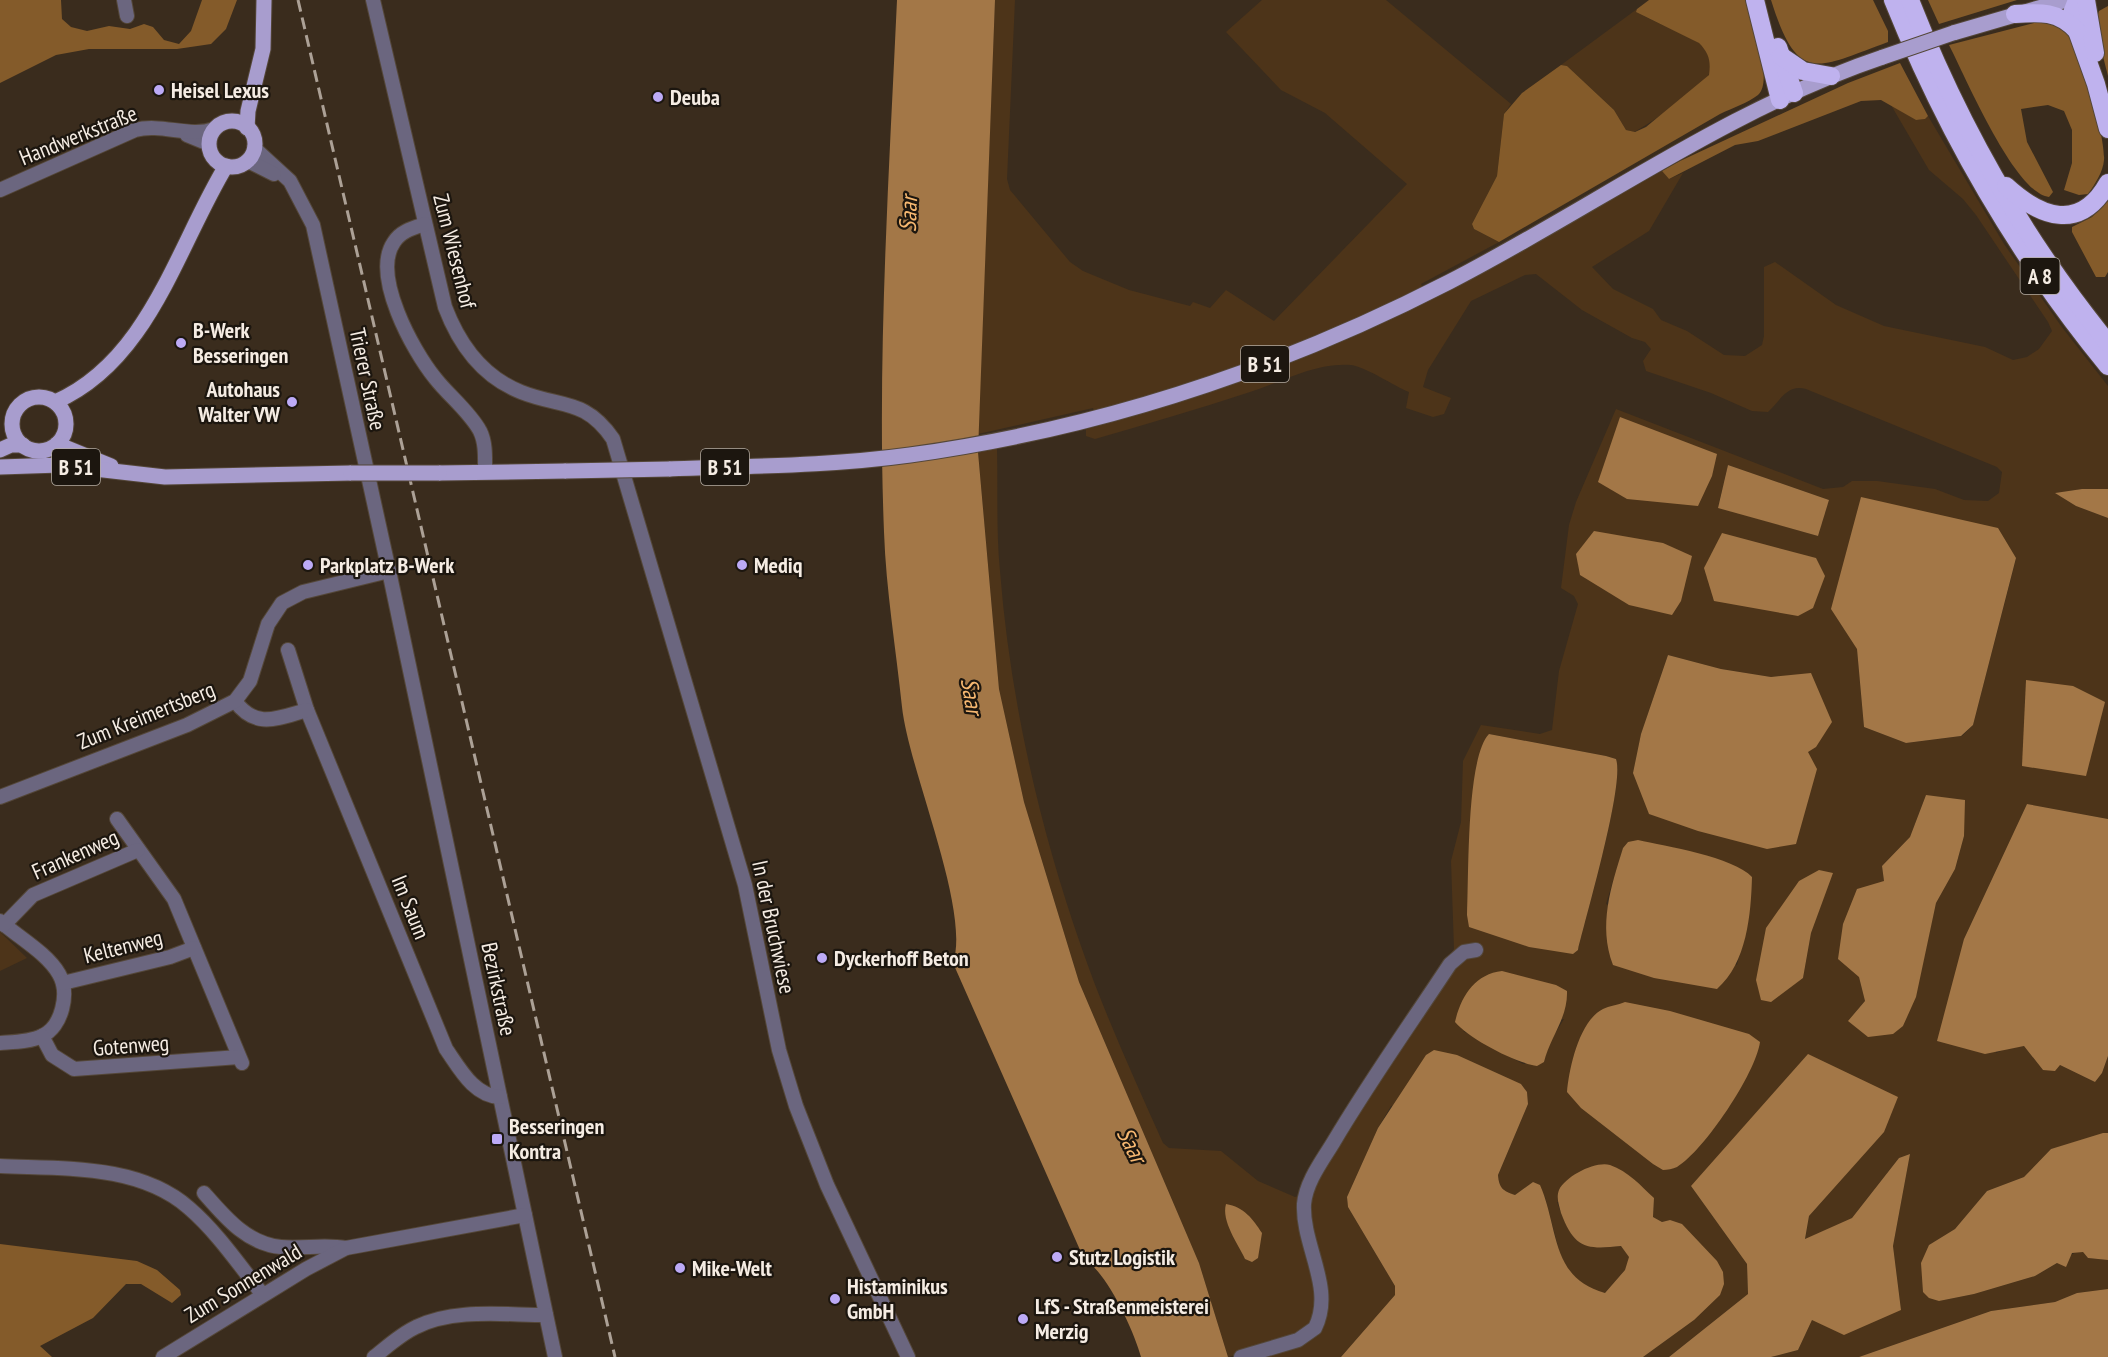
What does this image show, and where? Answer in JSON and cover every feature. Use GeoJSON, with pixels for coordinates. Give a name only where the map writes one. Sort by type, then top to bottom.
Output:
{"type":"FeatureCollection","features":[{"type":"Feature","properties":{"kind":"highway"},"geometry":{"type":"LineString","coordinates":[[1755,0],[1787,96]]}},
{"type":"Feature","properties":{"kind":"highway"},"geometry":{"type":"LineString","coordinates":[[1762,0],[1781,56],[1787,96]]}},
{"type":"Feature","properties":{"kind":"highway","name":"A 8"},"geometry":{"type":"LineString","coordinates":[[1893,0],[1930,87],[1979,180],[2053,296],[2108,366]]}},
{"type":"Feature","properties":{"kind":"highway","name":"A 8"},"geometry":{"type":"LineString","coordinates":[[1910,0],[1946,83],[1992,174],[2027,231],[2108,343]]}},
{"type":"Feature","properties":{"kind":"highway"},"geometry":{"type":"LineString","coordinates":[[2077,0],[2072,12],[2108,129]]}},
{"type":"Feature","properties":{"kind":"highway"},"geometry":{"type":"LineString","coordinates":[[2086,0],[2090,33],[2108,104]]}},
{"type":"Feature","properties":{"kind":"highway"},"geometry":{"type":"LineString","coordinates":[[2015,14],[2053,14],[2063,18],[2077,31]]}},
{"type":"Feature","properties":{"kind":"highway"},"geometry":{"type":"LineString","coordinates":[[1781,56],[1803,71],[1831,76]]}},
{"type":"Feature","properties":{"kind":"highway"},"geometry":{"type":"LineString","coordinates":[[1992,174],[2030,206],[2051,215],[2063,215],[2081,210],[2099,197],[2108,183]]}},
{"type":"Feature","properties":{"kind":"main road"},"geometry":{"type":"LineString","coordinates":[[247,128],[264,32],[264,0]]}},
{"type":"Feature","properties":{"kind":"main road"},"geometry":{"type":"LineString","coordinates":[[1787,96],[1831,76],[1883,57],[1953,33],[2066,0]]}},
{"type":"Feature","properties":{"kind":"main road"},"geometry":{"type":"LineString","coordinates":[[220,163],[209,144],[214,129],[232,122],[239,111],[255,68],[264,32]]}},
{"type":"Feature","properties":{"kind":"main road","name":"B 51"},"geometry":{"type":"LineString","coordinates":[[0,467],[60,465],[151,476],[669,469],[781,465],[908,455],[1023,436],[1174,396],[1287,356],[1426,293],[1676,154],[1787,96]]}},
{"type":"Feature","properties":{"kind":"main road"},"geometry":{"type":"LineString","coordinates":[[220,163],[238,166],[251,154],[254,140],[247,128],[232,122]]}},
{"type":"Feature","properties":{"kind":"main road"},"geometry":{"type":"LineString","coordinates":[[59,408],[110,362],[148,314],[175,267],[220,163]]}},
{"type":"Feature","properties":{"kind":"main road"},"geometry":{"type":"LineString","coordinates":[[0,442],[9,436],[13,429],[15,412],[26,400],[43,398],[59,408],[66,426],[60,440],[41,451],[23,445],[13,429]]}},
{"type":"Feature","properties":{"kind":"main road","name":"B 51"},"geometry":{"type":"LineString","coordinates":[[60,440],[92,458],[127,471],[151,476]]}},
{"type":"Feature","properties":{"kind":"main road","name":"B 51"},"geometry":{"type":"LineString","coordinates":[[0,450],[11,445],[23,445]]}},
{"type":"Feature","properties":{"kind":"street"},"geometry":{"type":"LineString","coordinates":[[124,0],[127,16]]}},
{"type":"Feature","properties":{"kind":"street","name":"Zum Wiesenhof"},"geometry":{"type":"LineString","coordinates":[[373,0],[445,308],[455,332],[469,353],[500,381],[520,392],[585,410],[599,420],[613,439],[631,494]]}},
{"type":"Feature","properties":{"kind":"street","name":"Handwerkstraße"},"geometry":{"type":"LineString","coordinates":[[0,189],[135,130],[153,126],[201,132],[214,129]]}},
{"type":"Feature","properties":{"kind":"street","name":"Handwerkstraße"},"geometry":{"type":"LineString","coordinates":[[174,129],[209,144]]}},
{"type":"Feature","properties":{"kind":"street","name":"Trierer Straße"},"geometry":{"type":"LineString","coordinates":[[251,154],[300,197],[313,225],[401,629]]}},
{"type":"Feature","properties":{"kind":"street"},"geometry":{"type":"LineString","coordinates":[[425,224],[412,228],[394,242],[387,269],[390,285],[400,318],[422,359],[481,434],[485,472]]}},
{"type":"Feature","properties":{"kind":"street","name":"In der Bruchwiese"},"geometry":{"type":"LineString","coordinates":[[631,494],[754,915],[779,1050],[796,1106],[827,1185],[908,1357]]}},
{"type":"Feature","properties":{"kind":"street","name":"Zum Kreimertsberg"},"geometry":{"type":"LineString","coordinates":[[0,797],[187,725],[235,701],[250,681],[268,624],[282,603],[293,596],[321,587],[389,571]]}},
{"type":"Feature","properties":{"kind":"street","name":"Bezirkstraße"},"geometry":{"type":"LineString","coordinates":[[401,629],[555,1357]]}},
{"type":"Feature","properties":{"kind":"street","name":"Im Saum"},"geometry":{"type":"LineString","coordinates":[[288,650],[307,710],[446,1049],[469,1081],[482,1093],[500,1097]]}},
{"type":"Feature","properties":{"kind":"street"},"geometry":{"type":"LineString","coordinates":[[235,701],[243,712],[256,719],[280,717],[307,710]]}},
{"type":"Feature","properties":{"kind":"street","name":"Frankenweg"},"geometry":{"type":"LineString","coordinates":[[117,819],[174,899]]}},
{"type":"Feature","properties":{"kind":"street","name":"Frankenweg"},"geometry":{"type":"LineString","coordinates":[[2,923],[33,895],[138,850]]}},
{"type":"Feature","properties":{"kind":"street","name":"Keltenweg"},"geometry":{"type":"LineString","coordinates":[[174,899],[214,992]]}},
{"type":"Feature","properties":{"kind":"street"},"geometry":{"type":"LineString","coordinates":[[0,1043],[42,1036],[52,1028],[61,1012],[65,996],[63,983],[50,964],[2,923]]}},
{"type":"Feature","properties":{"kind":"street","name":"Keltenweg"},"geometry":{"type":"LineString","coordinates":[[63,983],[170,957],[194,948]]}},
{"type":"Feature","properties":{"kind":"street"},"geometry":{"type":"LineString","coordinates":[[1241,1357],[1306,1336],[1315,1328],[1322,1302],[1306,1226],[1304,1203],[1309,1185],[1345,1123],[1450,964],[1464,952],[1476,950]]}},
{"type":"Feature","properties":{"kind":"street","name":"Gotenweg"},"geometry":{"type":"LineString","coordinates":[[42,1036],[52,1055],[74,1069],[241,1060],[214,992]]}},
{"type":"Feature","properties":{"kind":"street"},"geometry":{"type":"LineString","coordinates":[[0,1166],[90,1171],[118,1175],[157,1189],[189,1208],[263,1295]]}},
{"type":"Feature","properties":{"kind":"street","name":"Zum Sonnenwald"},"geometry":{"type":"LineString","coordinates":[[204,1193],[231,1224],[262,1243],[280,1247],[346,1248],[525,1215]]}},
{"type":"Feature","properties":{"kind":"street","name":"Zum Sonnenwald"},"geometry":{"type":"LineString","coordinates":[[163,1357],[263,1295],[346,1248]]}},
{"type":"Feature","properties":{"kind":"street"},"geometry":{"type":"LineString","coordinates":[[374,1357],[402,1335],[429,1321],[472,1314],[546,1315]]}},
{"type":"Feature","properties":{"kind":"shaded area"},"geometry":{"type":"Polygon","coordinates":[[[0,0],[61,0],[62,19],[71,27],[87,31],[109,26],[130,29],[144,24],[153,27],[164,40],[179,44],[191,31],[202,0],[237,0],[226,29],[211,44],[177,49],[89,49],[56,55],[0,83],[0,0]]]}},
{"type":"Feature","properties":{"kind":"shaded area"},"geometry":{"type":"Polygon","coordinates":[[[995,0],[1015,0],[1007,179],[1010,190],[1070,262],[1083,271],[1129,290],[1190,306],[1193,302],[1210,308],[1226,290],[1274,321],[1407,184],[1325,113],[1281,90],[1226,32],[1262,0],[1386,0],[1511,104],[1504,114],[1497,176],[1472,224],[1474,229],[1499,242],[1421,284],[1430,300],[1662,171],[1669,179],[1683,173],[1649,231],[1592,267],[1613,289],[1653,309],[1661,320],[1687,331],[1724,355],[1745,356],[1762,345],[1764,267],[1775,262],[1836,305],[1884,326],[1985,347],[2013,360],[2027,357],[2039,349],[2052,331],[2048,322],[1976,215],[1963,199],[1929,170],[1891,105],[1916,120],[1925,119],[1928,116],[2004,244],[2061,326],[2108,386],[2108,489],[2082,489],[2056,493],[2076,506],[2108,518],[2108,819],[2027,804],[1964,939],[1996,1053],[2008,1048],[2024,1046],[2043,1070],[2060,1065],[2095,1082],[2102,1073],[2108,1056],[2108,1133],[2051,1149],[2024,1177],[1987,1191],[1955,1229],[1929,1245],[1939,1301],[1974,1294],[2035,1276],[2078,1251],[2083,1252],[2088,1258],[2108,1260],[2108,1289],[2077,1293],[2055,1302],[1991,1311],[1859,1357],[1771,1357],[1798,1350],[1812,1320],[1901,1310],[1893,1246],[1910,1154],[1899,1158],[1852,1218],[1805,1240],[1809,1216],[1855,1164],[1691,1186],[1747,1264],[1748,1294],[1669,1357],[1643,1357],[1694,1320],[1670,1220],[1662,1222],[1653,1217],[1654,1198],[1557,1202],[1567,1226],[1578,1241],[1594,1247],[1621,1246],[1630,1257],[1625,1270],[1605,1293],[1590,1289],[1573,1276],[1562,1262],[1545,1197],[1533,1182],[1515,1195],[1505,1190],[1499,1183],[1498,1175],[1528,1104],[1527,1092],[1521,1084],[1391,1106],[1378,1128],[1347,1197],[1348,1207],[1395,1286],[1395,1295],[1341,1357],[1254,1357],[1270,1345],[1228,1357],[1199,1263],[1079,982],[1024,802],[999,689],[978,452],[997,448],[1000,571],[1019,714],[1028,761],[1052,855],[1099,996],[1163,1143],[1169,1148],[1221,1151],[1258,1181],[1295,1197],[1301,1195],[1454,949],[1451,861],[1461,822],[1463,761],[1481,725],[1540,734],[1552,730],[1559,671],[1578,604],[1574,596],[1561,588],[1569,525],[1576,502],[1616,409],[1823,489],[1843,487],[1852,481],[1877,481],[1935,489],[1964,500],[1988,501],[1999,493],[2002,472],[1997,467],[1806,389],[1799,388],[1789,391],[1768,412],[1752,411],[1711,393],[1646,371],[1643,361],[1651,349],[1645,342],[1632,338],[1582,310],[1536,274],[1525,275],[1471,301],[1428,370],[1423,387],[1451,398],[1444,414],[1433,417],[1406,408],[1409,392],[1357,366],[1338,365],[1312,370],[1231,398],[1095,439],[1086,436],[1086,429],[1099,426],[1093,408],[978,434],[995,0]],[[1728,465],[1718,507],[1818,536],[1829,500],[1728,465]],[[2016,559],[1857,649],[1864,727],[1906,743],[1962,736],[1973,725],[2016,559]],[[1668,655],[1641,734],[1633,773],[1808,752],[1811,674],[1771,677],[1721,669],[1668,655]],[[1489,734],[1573,954],[1578,950],[1610,821],[1615,795],[1616,759],[1489,734]],[[1926,795],[1910,837],[1882,866],[1884,881],[1859,977],[1865,1001],[1849,1020],[1903,1026],[1915,997],[1936,903],[1955,869],[1964,836],[1926,795]],[[1628,842],[1623,848],[1606,904],[1737,965],[1747,926],[1752,877],[1628,842]],[[1832,873],[1788,988],[1803,978],[1811,933],[1832,873]],[[1564,1019],[1463,1031],[1523,1064],[1544,1062],[1549,1043],[1564,1019]]]}},
{"type":"Feature","properties":{"kind":"shaded area"},"geometry":{"type":"Polygon","coordinates":[[[1649,0],[1747,0],[1763,64],[1764,77],[1758,95],[1720,114],[1499,242],[1474,229],[1472,224],[1497,176],[1504,114],[1522,93],[1561,65],[1567,66],[1614,110],[1626,130],[1635,132],[1646,127],[1709,75],[1708,58],[1699,43],[1636,12],[1649,0]]]}},
{"type":"Feature","properties":{"kind":"shaded area"},"geometry":{"type":"Polygon","coordinates":[[[1771,0],[1873,0],[1888,31],[1888,42],[1827,63],[1813,63],[1801,58],[1791,46],[1781,28],[1771,0]]]}},
{"type":"Feature","properties":{"kind":"shaded area"},"geometry":{"type":"Polygon","coordinates":[[[1928,0],[2017,0],[1939,24],[1928,0]]]}},
{"type":"Feature","properties":{"kind":"shaded area"},"geometry":{"type":"Polygon","coordinates":[[[2108,6],[2108,76],[2095,25],[2099,11],[2108,6]]]}},
{"type":"Feature","properties":{"kind":"shaded area"},"geometry":{"type":"Polygon","coordinates":[[[1637,9],[1637,12],[1644,16],[1699,43],[1708,54],[1711,67],[1708,76],[1695,90],[1634,132],[1626,130],[1614,110],[1567,66],[1561,65],[1637,9]]]}},
{"type":"Feature","properties":{"kind":"shaded area"},"geometry":{"type":"Polygon","coordinates":[[[2046,20],[2063,28],[2077,51],[2091,91],[2101,132],[2104,160],[2096,182],[2088,194],[2079,195],[2064,190],[2072,163],[2072,130],[2064,111],[2048,105],[2021,109],[2027,142],[2053,192],[2049,197],[2036,191],[2021,176],[2007,156],[1992,132],[1949,45],[2046,20]]]}},
{"type":"Feature","properties":{"kind":"shaded area"},"geometry":{"type":"Polygon","coordinates":[[[1900,63],[1928,116],[1925,119],[1916,120],[1881,100],[1861,101],[1758,141],[1735,145],[1669,179],[1662,171],[1848,83],[1900,63]]]}},
{"type":"Feature","properties":{"kind":"shaded area"},"geometry":{"type":"Polygon","coordinates":[[[2108,201],[2108,272],[2105,277],[2096,277],[2072,232],[2072,227],[2092,217],[2108,201]]]}},
{"type":"Feature","properties":{"kind":"shaded area"},"geometry":{"type":"Polygon","coordinates":[[[0,932],[27,958],[0,971],[0,932]]]}},
{"type":"Feature","properties":{"kind":"shaded area"},"geometry":{"type":"Polygon","coordinates":[[[0,1244],[137,1261],[157,1270],[180,1290],[181,1295],[172,1303],[141,1284],[126,1284],[93,1318],[40,1346],[52,1357],[0,1357],[0,1244]]]}},
{"type":"Feature","properties":{"kind":"water","name":"Saar"},"geometry":{"type":"Polygon","coordinates":[[[897,0],[995,0],[978,452],[999,689],[1024,802],[1079,982],[1199,1263],[1228,1357],[1141,1357],[1126,1318],[1110,1289],[1102,1276],[1084,1259],[953,963],[956,939],[954,910],[947,876],[907,734],[885,554],[882,466],[883,333],[897,0]]]}},
{"type":"Feature","properties":{"kind":"water"},"geometry":{"type":"Polygon","coordinates":[[[1620,417],[1717,454],[1712,476],[1698,506],[1627,499],[1598,482],[1620,417]]]}},
{"type":"Feature","properties":{"kind":"water"},"geometry":{"type":"Polygon","coordinates":[[[1728,465],[1829,500],[1818,536],[1718,508],[1728,465]]]}},
{"type":"Feature","properties":{"kind":"water"},"geometry":{"type":"Polygon","coordinates":[[[2082,489],[2108,489],[2108,518],[2076,506],[2055,493],[2082,489]]]}},
{"type":"Feature","properties":{"kind":"water"},"geometry":{"type":"Polygon","coordinates":[[[1861,497],[1998,528],[2016,558],[1973,725],[1961,736],[1906,743],[1864,727],[1857,649],[1831,609],[1861,497]]]}},
{"type":"Feature","properties":{"kind":"water"},"geometry":{"type":"Polygon","coordinates":[[[1594,531],[1663,543],[1692,556],[1681,601],[1672,615],[1629,605],[1580,575],[1576,554],[1594,531]]]}},
{"type":"Feature","properties":{"kind":"water"},"geometry":{"type":"Polygon","coordinates":[[[1722,533],[1816,558],[1825,576],[1813,608],[1798,616],[1714,601],[1704,568],[1722,533]]]}},
{"type":"Feature","properties":{"kind":"water"},"geometry":{"type":"Polygon","coordinates":[[[1668,655],[1721,669],[1771,677],[1811,673],[1832,722],[1816,747],[1808,752],[1817,769],[1796,844],[1767,849],[1698,831],[1649,814],[1633,773],[1641,734],[1668,655]]]}},
{"type":"Feature","properties":{"kind":"water"},"geometry":{"type":"Polygon","coordinates":[[[2026,680],[2073,686],[2105,702],[2086,776],[2022,766],[2026,680]]]}},
{"type":"Feature","properties":{"kind":"water"},"geometry":{"type":"Polygon","coordinates":[[[1489,734],[1616,759],[1615,795],[1610,821],[1578,950],[1573,954],[1529,947],[1469,927],[1467,915],[1472,792],[1476,767],[1489,734]]]}},
{"type":"Feature","properties":{"kind":"water"},"geometry":{"type":"Polygon","coordinates":[[[1926,795],[1965,800],[1964,836],[1955,869],[1936,903],[1916,997],[1903,1026],[1893,1034],[1868,1037],[1848,1021],[1865,1001],[1859,977],[1838,959],[1843,924],[1857,889],[1884,881],[1882,866],[1910,837],[1926,795]]]}},
{"type":"Feature","properties":{"kind":"water"},"geometry":{"type":"Polygon","coordinates":[[[2027,804],[2108,819],[2108,1056],[2102,1073],[2095,1082],[2060,1065],[2055,1071],[2043,1070],[2024,1046],[1985,1054],[1937,1041],[1964,939],[2027,804]]]}},
{"type":"Feature","properties":{"kind":"water"},"geometry":{"type":"Polygon","coordinates":[[[1638,840],[1715,858],[1743,870],[1752,877],[1748,922],[1741,952],[1735,966],[1717,989],[1654,978],[1613,965],[1607,935],[1608,906],[1623,848],[1628,842],[1638,840]]]}},
{"type":"Feature","properties":{"kind":"water"},"geometry":{"type":"Polygon","coordinates":[[[1819,870],[1833,873],[1811,933],[1803,978],[1771,1002],[1761,1000],[1756,980],[1766,928],[1799,881],[1819,870]]]}},
{"type":"Feature","properties":{"kind":"water"},"geometry":{"type":"Polygon","coordinates":[[[1502,971],[1556,985],[1567,991],[1562,1019],[1544,1062],[1537,1066],[1493,1049],[1471,1036],[1455,1022],[1461,1003],[1471,988],[1484,977],[1502,971]]]}},
{"type":"Feature","properties":{"kind":"water"},"geometry":{"type":"Polygon","coordinates":[[[1625,1002],[1670,1011],[1749,1034],[1760,1042],[1749,1072],[1727,1110],[1701,1145],[1674,1168],[1663,1170],[1653,1164],[1581,1108],[1567,1092],[1577,1046],[1588,1024],[1603,1009],[1625,1002]]]}},
{"type":"Feature","properties":{"kind":"water"},"geometry":{"type":"Polygon","coordinates":[[[1434,1050],[1457,1055],[1521,1084],[1527,1092],[1528,1104],[1498,1175],[1499,1183],[1505,1190],[1515,1195],[1533,1182],[1540,1185],[1559,1250],[1574,1276],[1587,1286],[1605,1293],[1625,1270],[1629,1257],[1621,1246],[1590,1247],[1576,1240],[1561,1213],[1558,1196],[1563,1185],[1574,1175],[1589,1167],[1604,1164],[1628,1175],[1654,1198],[1653,1217],[1662,1222],[1670,1220],[1682,1224],[1717,1261],[1723,1272],[1724,1284],[1720,1295],[1694,1320],[1643,1357],[1341,1357],[1395,1295],[1395,1286],[1348,1207],[1347,1197],[1378,1128],[1426,1055],[1434,1050]]]}},
{"type":"Feature","properties":{"kind":"water"},"geometry":{"type":"Polygon","coordinates":[[[1808,1054],[1898,1097],[1884,1132],[1809,1216],[1805,1239],[1852,1218],[1899,1158],[1910,1154],[1893,1246],[1901,1310],[1844,1335],[1812,1320],[1798,1350],[1771,1357],[1669,1357],[1748,1294],[1747,1264],[1691,1186],[1808,1054]]]}},
{"type":"Feature","properties":{"kind":"water"},"geometry":{"type":"Polygon","coordinates":[[[2108,1133],[2108,1260],[2088,1258],[2083,1252],[2072,1253],[2066,1267],[2057,1263],[2035,1276],[1974,1294],[1939,1301],[1929,1298],[1923,1292],[1921,1263],[1929,1245],[1955,1229],[1987,1191],[2024,1177],[2051,1149],[2108,1133]]]}},
{"type":"Feature","properties":{"kind":"water"},"geometry":{"type":"Polygon","coordinates":[[[1226,1204],[1247,1214],[1262,1233],[1258,1258],[1252,1262],[1245,1259],[1231,1232],[1226,1218],[1226,1204]]]}},
{"type":"Feature","properties":{"kind":"water"},"geometry":{"type":"Polygon","coordinates":[[[2108,1289],[2108,1357],[1859,1357],[1991,1311],[2055,1302],[2077,1293],[2108,1289]]]}},
{"type":"Feature","properties":{"kind":"railway"},"geometry":{"type":"LineString","coordinates":[[298,0],[615,1357]]}},
{"type":"Feature","properties":{"kind":"place","name":"Heisel Lexus"},"geometry":{"type":"Point","coordinates":[159,90]}},
{"type":"Feature","properties":{"kind":"place","name":"Deuba"},"geometry":{"type":"Point","coordinates":[658,97]}},
{"type":"Feature","properties":{"kind":"place","name":"B-Werk Besseringen"},"geometry":{"type":"Point","coordinates":[181,343]}},
{"type":"Feature","properties":{"kind":"place","name":"Autohaus Walter VW"},"geometry":{"type":"Point","coordinates":[292,402]}},
{"type":"Feature","properties":{"kind":"place","name":"Parkplatz B-Werk"},"geometry":{"type":"Point","coordinates":[308,565]}},
{"type":"Feature","properties":{"kind":"place","name":"Mediq"},"geometry":{"type":"Point","coordinates":[742,565]}},
{"type":"Feature","properties":{"kind":"place","name":"Dyckerhoff Beton"},"geometry":{"type":"Point","coordinates":[822,958]}},
{"type":"Feature","properties":{"kind":"place","name":"Besseringen Kontra"},"geometry":{"type":"Point","coordinates":[497,1139]}},
{"type":"Feature","properties":{"kind":"place","name":"Stutz Logistik"},"geometry":{"type":"Point","coordinates":[1057,1257]}},
{"type":"Feature","properties":{"kind":"place","name":"Mike-Welt"},"geometry":{"type":"Point","coordinates":[680,1268]}},
{"type":"Feature","properties":{"kind":"place","name":"Histaminikus GmbH"},"geometry":{"type":"Point","coordinates":[835,1299]}},
{"type":"Feature","properties":{"kind":"place","name":"LfS - Straßenmeisterei Merzig"},"geometry":{"type":"Point","coordinates":[1023,1319]}}]}
